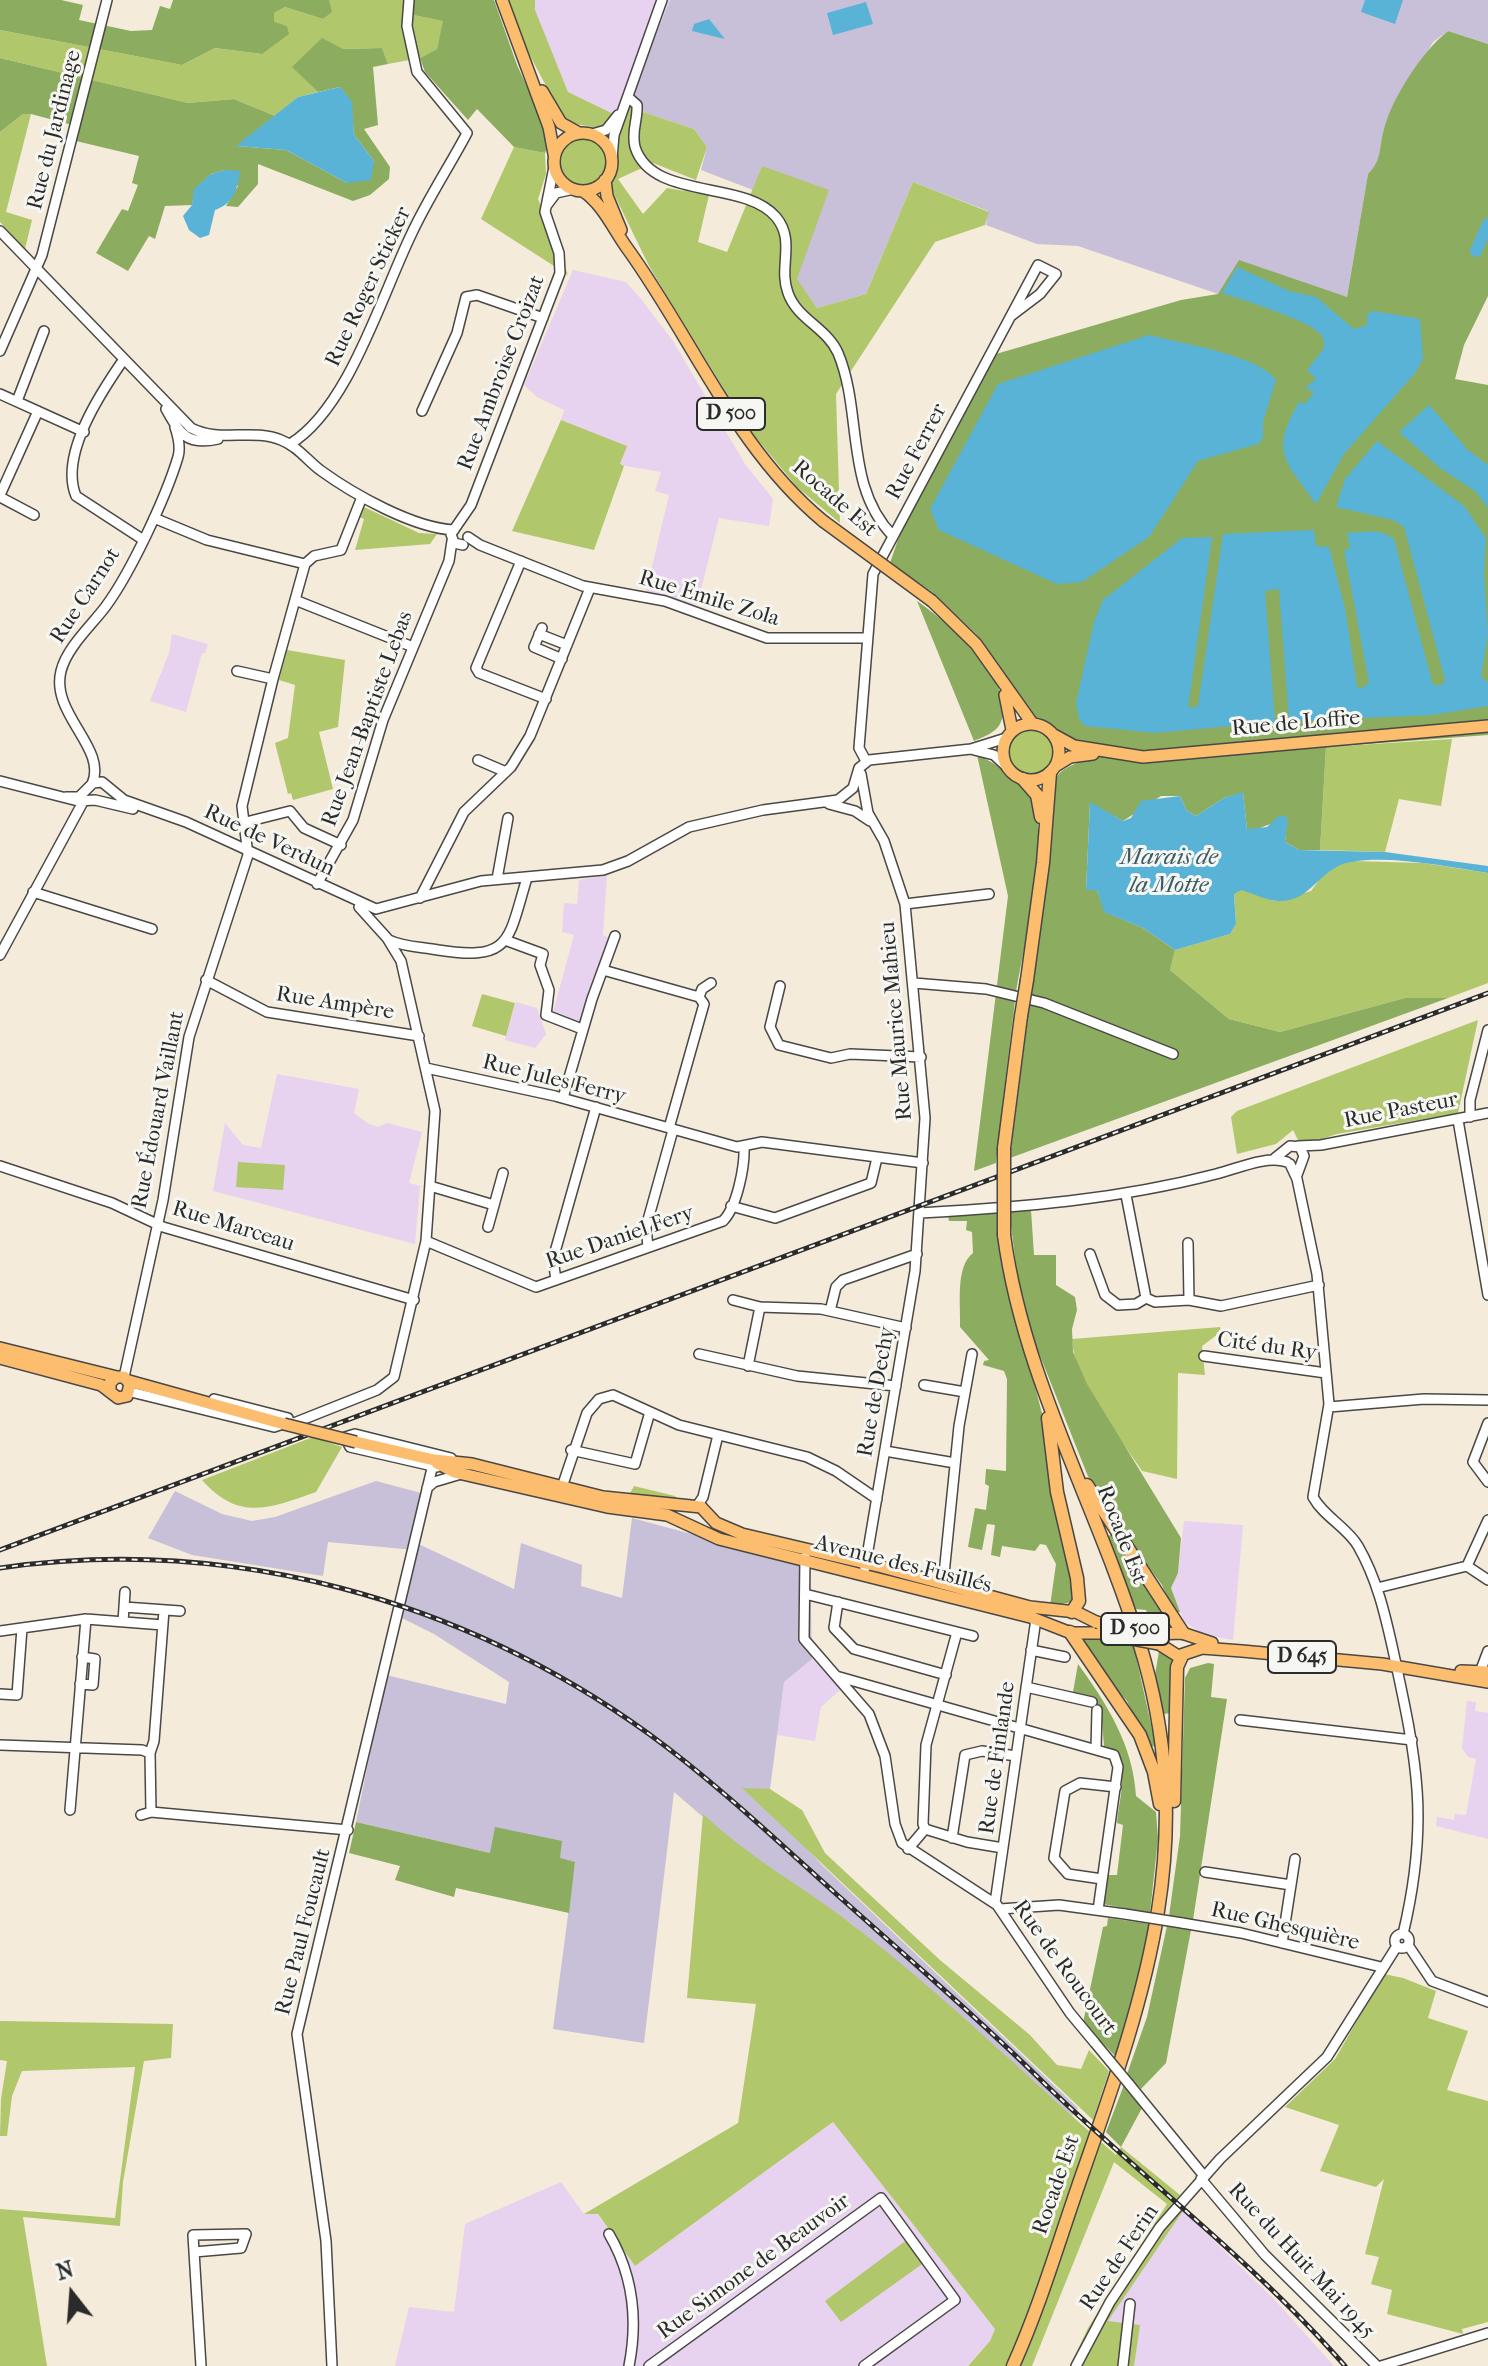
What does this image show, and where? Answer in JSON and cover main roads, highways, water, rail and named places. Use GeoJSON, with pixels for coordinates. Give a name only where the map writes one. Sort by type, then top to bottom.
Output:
{"type":"FeatureCollection","features":[{"type":"Feature","properties":{"kind":"highway","name":"D 500"},"geometry":{"type":"LineString","coordinates":[[1044,848],[1053,769]]}},
{"type":"Feature","properties":{"kind":"highway","name":"D 500"},"geometry":{"type":"LineString","coordinates":[[1023,779],[1038,797],[1044,848]]}},
{"type":"Feature","properties":{"kind":"highway","name":"Rocade Est"},"geometry":{"type":"LineString","coordinates":[[1013,2366],[1136,2015],[1153,1949],[1165,1871],[1166,1788],[1151,1685],[1133,1622],[1036,1368],[1020,1318],[1004,1235],[1004,1148],[1044,848]]}},
{"type":"Feature","properties":{"kind":"highway"},"geometry":{"type":"LineString","coordinates":[[1036,1368],[1052,1437],[1057,1492],[1077,1578],[1079,1601],[1070,1612]]}},
{"type":"Feature","properties":{"kind":"highway"},"geometry":{"type":"LineString","coordinates":[[1060,1432],[1101,1508],[1186,1635]]}},
{"type":"Feature","properties":{"kind":"highway"},"geometry":{"type":"LineString","coordinates":[[1067,1631],[1128,1716],[1150,1759],[1160,1801],[1165,1871]]}},
{"type":"Feature","properties":{"kind":"highway"},"geometry":{"type":"LineString","coordinates":[[1165,1871],[1172,1835],[1177,1665],[1185,1654]]}},
{"type":"Feature","properties":{"kind":"main road"},"geometry":{"type":"LineString","coordinates":[[502,0],[515,41],[549,127],[560,180],[578,190],[595,188],[605,180],[612,158],[605,143],[592,134],[579,133],[558,119],[515,41]]}},
{"type":"Feature","properties":{"kind":"main road"},"geometry":{"type":"LineString","coordinates":[[554,161],[562,141],[579,133]]}},
{"type":"Feature","properties":{"kind":"main road","name":"D 500"},"geometry":{"type":"LineString","coordinates":[[605,180],[612,209],[641,268]]}},
{"type":"Feature","properties":{"kind":"main road","name":"D 500"},"geometry":{"type":"LineString","coordinates":[[578,190],[596,202],[641,268]]}},
{"type":"Feature","properties":{"kind":"main road","name":"Rocade Est"},"geometry":{"type":"LineString","coordinates":[[641,268],[753,447],[782,483],[823,521],[932,601],[984,655]]}},
{"type":"Feature","properties":{"kind":"main road","name":"D 500"},"geometry":{"type":"LineString","coordinates":[[984,655],[1032,723]]}},
{"type":"Feature","properties":{"kind":"main road","name":"D 500"},"geometry":{"type":"LineString","coordinates":[[984,655],[1008,703],[1009,734]]}},
{"type":"Feature","properties":{"kind":"main road"},"geometry":{"type":"LineString","coordinates":[[1032,723],[1047,728],[1054,735],[1059,751],[1053,769],[1037,780],[1023,779],[1006,766],[1002,752],[1009,734],[1032,723]]}},
{"type":"Feature","properties":{"kind":"main road","name":"Rue de Loffre"},"geometry":{"type":"LineString","coordinates":[[1053,769],[1073,756],[1107,753],[1163,756],[1488,726]]}},
{"type":"Feature","properties":{"kind":"main road","name":"Rue de Loffre"},"geometry":{"type":"LineString","coordinates":[[1054,735],[1074,746],[1107,753]]}},
{"type":"Feature","properties":{"kind":"main road","name":"D 645"},"geometry":{"type":"LineString","coordinates":[[0,1348],[127,1383]]}},
{"type":"Feature","properties":{"kind":"main road"},"geometry":{"type":"LineString","coordinates":[[0,1358],[77,1377],[119,1398],[127,1383]]}},
{"type":"Feature","properties":{"kind":"main road","name":"Rue Édouard Vaillant"},"geometry":{"type":"LineString","coordinates":[[110,1391],[110,1382],[127,1383]]}},
{"type":"Feature","properties":{"kind":"main road","name":"Avenue des Fusillés"},"geometry":{"type":"LineString","coordinates":[[127,1383],[437,1465],[607,1497],[664,1500],[702,1507],[730,1530],[943,1584],[1070,1612],[1098,1628]]}},
{"type":"Feature","properties":{"kind":"main road","name":"Avenue des Fusillés"},"geometry":{"type":"LineString","coordinates":[[463,1468],[607,1507],[661,1514],[719,1539],[1036,1619],[1067,1631],[1098,1628]]}},
{"type":"Feature","properties":{"kind":"main road"},"geometry":{"type":"LineString","coordinates":[[702,1507],[706,1526],[693,1527],[687,1515],[702,1507]]}},
{"type":"Feature","properties":{"kind":"main road"},"geometry":{"type":"LineString","coordinates":[[1067,1631],[1062,1622],[1070,1612]]}},
{"type":"Feature","properties":{"kind":"main road","name":"D 645"},"geometry":{"type":"LineString","coordinates":[[1098,1628],[1157,1639],[1185,1654],[1202,1648],[1236,1650],[1485,1675]]}},
{"type":"Feature","properties":{"kind":"main road"},"geometry":{"type":"LineString","coordinates":[[1185,1654],[1192,1645],[1186,1635]]}},
{"type":"Feature","properties":{"kind":"main road","name":"D 645"},"geometry":{"type":"LineString","coordinates":[[1157,1639],[1186,1635],[1236,1650]]}},
{"type":"Feature","properties":{"kind":"water"},"geometry":{"type":"Polygon","coordinates":[[[1365,0],[1403,0],[1395,24],[1361,12],[1365,0]]]}},
{"type":"Feature","properties":{"kind":"water"},"geometry":{"type":"Polygon","coordinates":[[[866,2],[873,24],[833,35],[827,13],[866,2]]]}},
{"type":"Feature","properties":{"kind":"water"},"geometry":{"type":"Polygon","coordinates":[[[709,19],[725,39],[692,31],[694,24],[709,19]]]}},
{"type":"Feature","properties":{"kind":"water"},"geometry":{"type":"Polygon","coordinates":[[[340,87],[352,102],[354,135],[374,161],[371,180],[347,183],[286,150],[236,146],[298,97],[340,87]]]}},
{"type":"Feature","properties":{"kind":"water"},"geometry":{"type":"Polygon","coordinates":[[[225,170],[240,171],[236,190],[226,204],[215,210],[209,235],[200,238],[189,230],[183,216],[192,205],[194,189],[211,174],[225,170]]]}},
{"type":"Feature","properties":{"kind":"water"},"geometry":{"type":"Polygon","coordinates":[[[1237,267],[1289,291],[1316,297],[1354,329],[1367,325],[1367,314],[1374,311],[1420,319],[1423,359],[1416,372],[1344,454],[1316,504],[1290,466],[1283,445],[1290,419],[1299,402],[1305,404],[1314,392],[1305,388],[1316,379],[1307,370],[1324,348],[1323,338],[1306,324],[1222,293],[1237,267]]]}},
{"type":"Feature","properties":{"kind":"water"},"geometry":{"type":"Polygon","coordinates":[[[1149,335],[1236,357],[1267,371],[1276,380],[1263,422],[1263,438],[1258,444],[1198,461],[1149,537],[1082,582],[1057,584],[939,530],[930,509],[998,384],[1149,335]]]}},
{"type":"Feature","properties":{"kind":"water"},"geometry":{"type":"Polygon","coordinates":[[[1429,405],[1468,450],[1488,465],[1488,508],[1475,491],[1440,468],[1399,432],[1429,405]]]}},
{"type":"Feature","properties":{"kind":"water"},"geometry":{"type":"Polygon","coordinates":[[[1377,441],[1464,506],[1486,538],[1484,574],[1488,635],[1481,676],[1488,683],[1488,706],[1432,715],[1289,721],[1279,589],[1265,591],[1275,722],[1155,733],[1085,726],[1079,719],[1076,703],[1094,622],[1103,600],[1182,538],[1212,537],[1188,708],[1198,706],[1223,534],[1314,530],[1316,546],[1329,547],[1345,608],[1357,687],[1362,688],[1369,683],[1344,550],[1350,549],[1347,533],[1377,532],[1394,539],[1433,685],[1442,685],[1445,680],[1404,527],[1393,520],[1336,507],[1345,479],[1377,441]]]}},
{"type":"Feature","properties":{"kind":"water","name":"Marais de la Motte"},"geometry":{"type":"Polygon","coordinates":[[[1243,792],[1247,829],[1267,827],[1280,815],[1288,818],[1285,842],[1299,850],[1385,852],[1488,866],[1488,873],[1402,861],[1351,862],[1331,870],[1307,891],[1289,900],[1272,900],[1241,890],[1234,894],[1236,924],[1230,934],[1175,950],[1143,928],[1104,912],[1097,890],[1086,890],[1090,802],[1123,821],[1131,818],[1141,801],[1180,796],[1187,811],[1196,816],[1224,798],[1243,792]]]}},
{"type":"Feature","properties":{"kind":"waterway"},"geometry":{"type":"LineString","coordinates":[[1476,251],[1488,224]]}},
{"type":"Feature","properties":{"kind":"railway"},"geometry":{"type":"LineString","coordinates":[[0,1550],[1488,993]]}},
{"type":"Feature","properties":{"kind":"railway"},"geometry":{"type":"LineString","coordinates":[[0,1568],[86,1560],[172,1561],[257,1570],[341,1588],[422,1613],[501,1646],[577,1687],[649,1734],[744,1811],[1237,2257],[1345,2366]]}}]}
